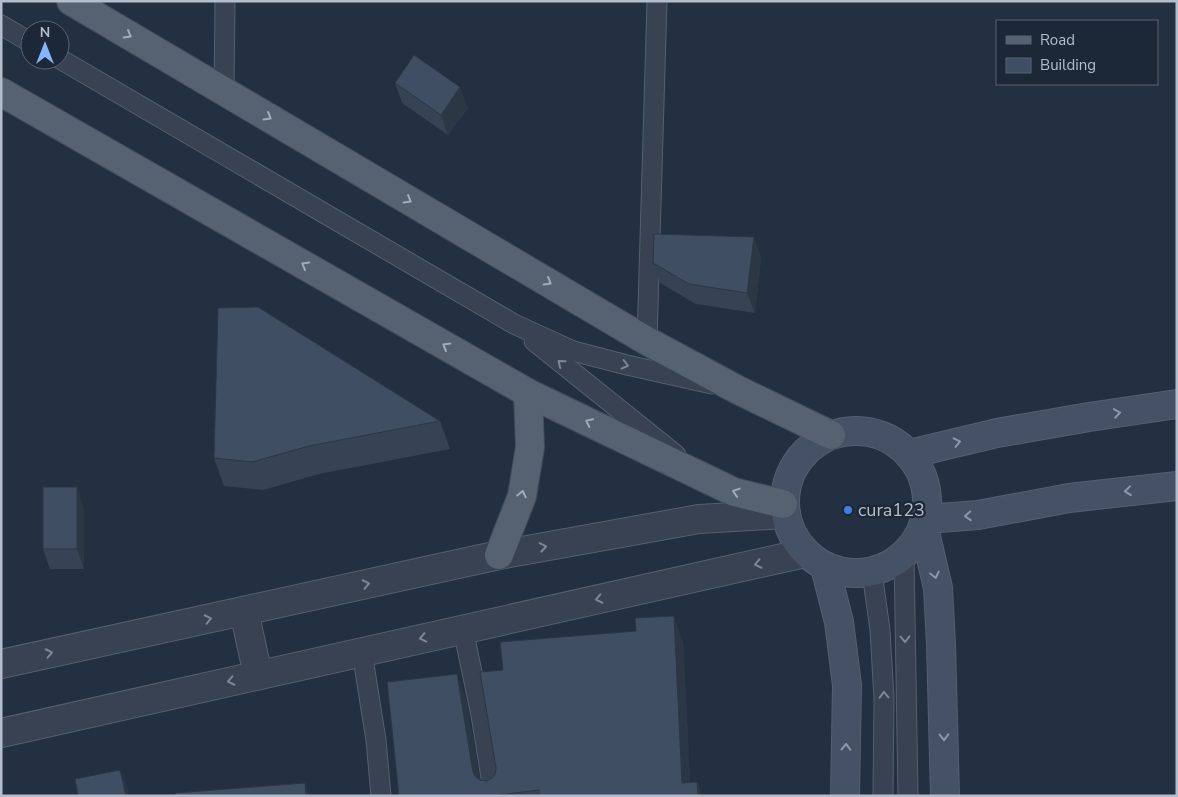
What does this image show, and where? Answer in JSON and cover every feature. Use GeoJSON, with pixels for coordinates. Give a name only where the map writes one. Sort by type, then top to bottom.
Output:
{"type":"FeatureCollection","features":[{"type":"Feature","properties":{"kind":"main road"},"geometry":{"type":"LineString","coordinates":[[86,5],[224,90],[647,341],[738,390],[831,435]]}},
{"type":"Feature","properties":{"kind":"main road"},"geometry":{"type":"LineString","coordinates":[[1,92],[528,393],[734,492],[784,509]]}},
{"type":"Feature","properties":{"kind":"main road"},"geometry":{"type":"LineString","coordinates":[[498,555],[522,496],[530,447],[528,393]]}},
{"type":"Feature","properties":{"kind":"main road"},"geometry":{"type":"LineString","coordinates":[[910,454],[997,433],[1177,404]]}},
{"type":"Feature","properties":{"kind":"main road"},"geometry":{"type":"LineString","coordinates":[[815,560],[848,573],[872,572],[894,563],[912,548],[925,524],[928,505],[926,482],[910,454],[899,444],[878,434],[854,430],[831,435],[810,447],[795,465],[785,487],[784,509],[792,534],[815,560],[839,622],[847,685],[845,796]]}},
{"type":"Feature","properties":{"kind":"main road"},"geometry":{"type":"LineString","coordinates":[[925,524],[1070,498],[1177,486]]}},
{"type":"Feature","properties":{"kind":"main road"},"geometry":{"type":"LineString","coordinates":[[925,524],[938,588],[942,644],[945,796]]}},
{"type":"Feature","properties":{"kind":"street"},"geometry":{"type":"LineString","coordinates":[[1,664],[498,555],[699,518],[784,509]]}},
{"type":"Feature","properties":{"kind":"street"},"geometry":{"type":"LineString","coordinates":[[1,733],[463,629],[815,560]]}},
{"type":"Feature","properties":{"kind":"street"},"geometry":{"type":"LineString","coordinates":[[244,611],[258,675]]}},
{"type":"Feature","properties":{"kind":"lane"},"geometry":{"type":"LineString","coordinates":[[224,90],[225,1]]}},
{"type":"Feature","properties":{"kind":"lane"},"geometry":{"type":"LineString","coordinates":[[647,341],[656,1]]}},
{"type":"Feature","properties":{"kind":"lane"},"geometry":{"type":"LineString","coordinates":[[1,25],[20,36]]}},
{"type":"Feature","properties":{"kind":"lane"},"geometry":{"type":"LineString","coordinates":[[70,65],[514,324],[573,351],[738,390]]}},
{"type":"Feature","properties":{"kind":"lane"},"geometry":{"type":"LineString","coordinates":[[514,324],[709,480]]}},
{"type":"Feature","properties":{"kind":"lane"},"geometry":{"type":"LineString","coordinates":[[904,555],[908,796]]}},
{"type":"Feature","properties":{"kind":"lane"},"geometry":{"type":"LineString","coordinates":[[872,572],[880,630],[884,698],[883,796]]}},
{"type":"Feature","properties":{"kind":"lane"},"geometry":{"type":"LineString","coordinates":[[463,629],[481,715],[494,796]]}},
{"type":"Feature","properties":{"kind":"lane"},"geometry":{"type":"LineString","coordinates":[[362,652],[376,740],[381,796]]}},
{"type":"Feature","properties":{"kind":"building"},"geometry":{"type":"Polygon","coordinates":[[[414,55],[460,87],[441,115],[395,83],[414,55]]]}},
{"type":"Feature","properties":{"kind":"building"},"geometry":{"type":"Polygon","coordinates":[[[654,234],[754,237],[747,293],[689,284],[653,263],[654,234]]]}},
{"type":"Feature","properties":{"kind":"building"},"geometry":{"type":"Polygon","coordinates":[[[258,307],[440,421],[309,446],[252,462],[214,458],[218,308],[258,307]]]}},
{"type":"Feature","properties":{"kind":"building"},"geometry":{"type":"Polygon","coordinates":[[[43,487],[77,487],[77,549],[43,549],[43,487]]]}},
{"type":"Feature","properties":{"kind":"building"},"geometry":{"type":"Polygon","coordinates":[[[674,616],[682,783],[697,782],[698,796],[539,796],[539,790],[491,796],[399,796],[387,682],[457,674],[473,772],[480,780],[487,781],[495,775],[496,768],[480,672],[503,670],[500,642],[636,631],[635,618],[674,616]]]}},
{"type":"Feature","properties":{"kind":"building"},"geometry":{"type":"Polygon","coordinates":[[[120,770],[126,796],[78,796],[75,779],[120,770]]]}},
{"type":"Feature","properties":{"kind":"building"},"geometry":{"type":"Polygon","coordinates":[[[305,783],[306,796],[175,796],[175,793],[305,783]]]}},
{"type":"Feature","properties":{"kind":"place","name":"cura123"},"geometry":{"type":"Point","coordinates":[848,510]}}]}
